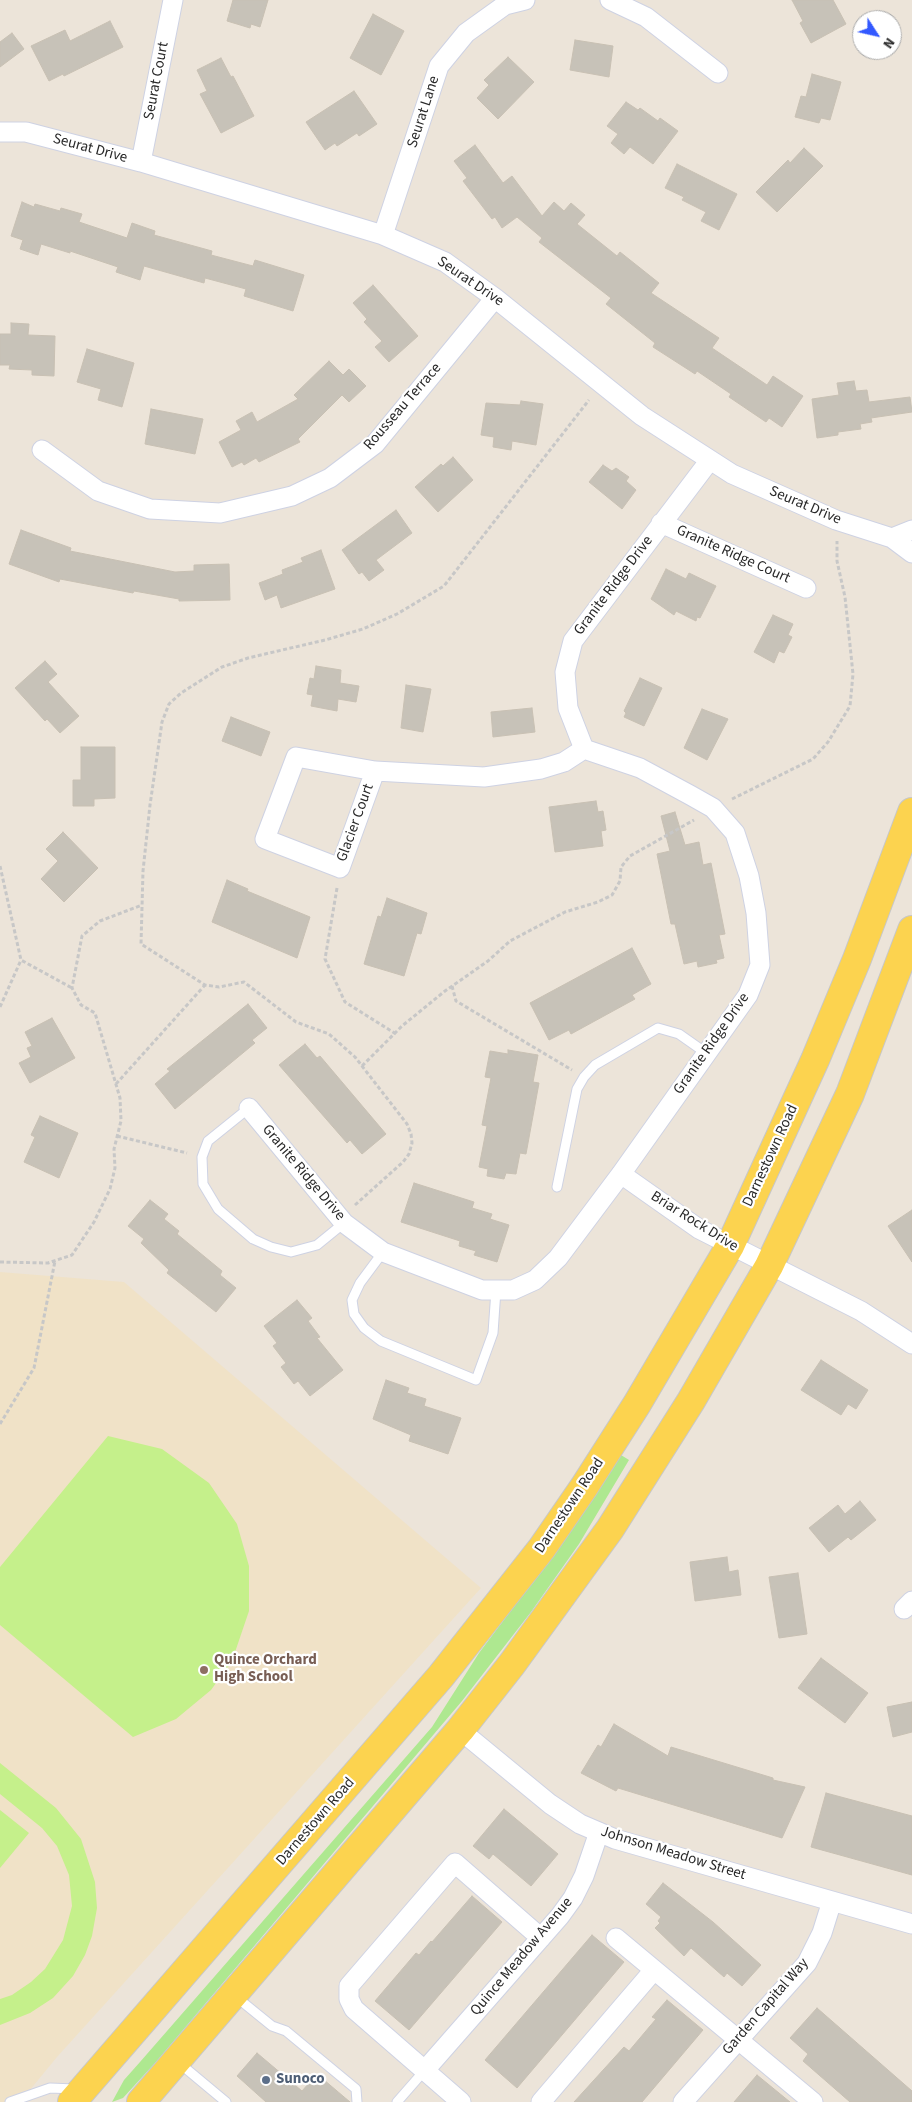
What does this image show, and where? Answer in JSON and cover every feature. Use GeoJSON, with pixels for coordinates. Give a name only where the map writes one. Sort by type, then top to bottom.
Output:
{"type":"FeatureCollection","features":[{"type":"Feature","properties":{"kind":"main road","name":"Darnestown Road"},"geometry":{"type":"LineString","coordinates":[[77,2096],[383,1744],[485,1622],[542,1548],[584,1487],[637,1404],[730,1246],[815,1060],[867,934],[912,812]]}},
{"type":"Feature","properties":{"kind":"main road"},"geometry":{"type":"LineString","coordinates":[[140,2102],[460,1730],[512,1664],[610,1529],[691,1401],[769,1266],[850,1094],[912,930]]}},
{"type":"Feature","properties":{"kind":"street","name":"Seurat Court"},"geometry":{"type":"LineString","coordinates":[[141,162],[173,0]]}},
{"type":"Feature","properties":{"kind":"street","name":"Seurat Lane"},"geometry":{"type":"LineString","coordinates":[[383,235],[438,66],[466,33],[505,5],[525,0]]}},
{"type":"Feature","properties":{"kind":"street"},"geometry":{"type":"LineString","coordinates":[[610,0],[646,18],[718,73]]}},
{"type":"Feature","properties":{"kind":"street","name":"Seurat Drive"},"geometry":{"type":"LineString","coordinates":[[0,132],[26,132],[141,162],[383,235],[445,262],[495,298],[642,416],[732,474],[836,520],[892,538],[912,553]]}},
{"type":"Feature","properties":{"kind":"street","name":"Rousseau Terrace"},"geometry":{"type":"LineString","coordinates":[[42,450],[98,491],[150,509],[220,513],[292,496],[330,478],[375,444],[495,298]]}},
{"type":"Feature","properties":{"kind":"street","name":"Granite Ridge Drive"},"geometry":{"type":"LineString","coordinates":[[249,1108],[342,1221],[382,1252],[482,1290],[513,1290],[535,1280],[558,1258],[621,1174],[748,995],[760,965],[756,913],[749,876],[735,833],[713,808],[640,768],[584,749],[568,708],[565,672],[573,641],[710,460]]}},
{"type":"Feature","properties":{"kind":"street","name":"Granite Ridge Court"},"geometry":{"type":"LineString","coordinates":[[661,523],[806,588]]}},
{"type":"Feature","properties":{"kind":"street"},"geometry":{"type":"LineString","coordinates":[[892,538],[912,530]]}},
{"type":"Feature","properties":{"kind":"street","name":"Glacier Court"},"geometry":{"type":"LineString","coordinates":[[375,771],[340,868],[265,839],[296,756],[375,771],[484,777],[541,769],[564,762],[584,749]]}},
{"type":"Feature","properties":{"kind":"street","name":"Briar Rock Drive"},"geometry":{"type":"LineString","coordinates":[[621,1174],[699,1229],[861,1311],[912,1344]]}},
{"type":"Feature","properties":{"kind":"street","name":"Johnson Meadow Street"},"geometry":{"type":"LineString","coordinates":[[460,1730],[550,1804],[580,1824],[614,1839],[912,1924]]}},
{"type":"Feature","properties":{"kind":"street","name":"Quince Meadow Avenue"},"geometry":{"type":"LineString","coordinates":[[425,2070],[542,1938],[573,1898],[584,1876],[599,1832]]}},
{"type":"Feature","properties":{"kind":"street"},"geometry":{"type":"LineString","coordinates":[[461,2102],[354,2009],[349,1998],[349,1986],[455,1863],[542,1938]]}},
{"type":"Feature","properties":{"kind":"street","name":"Garden Capital Way"},"geometry":{"type":"LineString","coordinates":[[683,2102],[807,1963],[822,1933],[832,1901]]}},
{"type":"Feature","properties":{"kind":"street"},"geometry":{"type":"LineString","coordinates":[[616,1938],[813,2102]]}},
{"type":"Feature","properties":{"kind":"street"},"geometry":{"type":"LineString","coordinates":[[541,2102],[654,1970]]}},
{"type":"Feature","properties":{"kind":"lane"},"geometry":{"type":"LineString","coordinates":[[557,1187],[577,1089],[584,1077],[595,1065],[658,1028],[679,1034],[706,1053]]}},
{"type":"Feature","properties":{"kind":"lane"},"geometry":{"type":"LineString","coordinates":[[249,1108],[208,1141],[202,1157],[203,1184],[218,1209],[241,1230],[265,1244],[291,1252],[316,1245],[342,1221]]}},
{"type":"Feature","properties":{"kind":"lane"},"geometry":{"type":"LineString","coordinates":[[382,1252],[360,1283],[352,1300],[354,1314],[364,1328],[381,1341],[476,1380],[493,1333],[496,1290]]}},
{"type":"Feature","properties":{"kind":"lane"},"geometry":{"type":"LineString","coordinates":[[234,1994],[272,2026],[286,2031],[356,2089],[358,2102]]}},
{"type":"Feature","properties":{"kind":"lane"},"geometry":{"type":"LineString","coordinates":[[176,2060],[226,2102]]}},
{"type":"Feature","properties":{"kind":"lane"},"geometry":{"type":"LineString","coordinates":[[397,2102],[425,2070]]}},
{"type":"Feature","properties":{"kind":"lane"},"geometry":{"type":"LineString","coordinates":[[10,2102],[50,2088],[77,2096]]}},
{"type":"Feature","properties":{"kind":"path"},"geometry":{"type":"LineString","coordinates":[[342,1221],[410,1154],[412,1134],[407,1124],[362,1066],[329,1034],[296,1022],[244,982],[219,987],[205,985],[141,944],[142,905],[150,805],[159,735],[169,704],[192,684],[222,667],[248,658],[363,629],[397,614],[444,586],[602,384]]}},
{"type":"Feature","properties":{"kind":"path"},"geometry":{"type":"LineString","coordinates":[[362,1066],[452,986],[488,961],[510,941],[565,912],[598,902],[612,895],[620,882],[621,867],[630,856],[713,808],[813,759],[828,742],[850,706],[853,674],[845,597],[838,561],[836,520]]}},
{"type":"Feature","properties":{"kind":"path"},"geometry":{"type":"LineString","coordinates":[[0,866],[21,960],[0,1007]]}},
{"type":"Feature","properties":{"kind":"path"},"geometry":{"type":"LineString","coordinates":[[340,868],[325,959],[344,1002],[396,1034]]}},
{"type":"Feature","properties":{"kind":"path"},"geometry":{"type":"LineString","coordinates":[[72,988],[82,936],[100,921],[142,905]]}},
{"type":"Feature","properties":{"kind":"path"},"geometry":{"type":"LineString","coordinates":[[0,1262],[48,1263],[72,1255],[94,1222],[110,1189],[115,1168],[114,1149],[121,1121],[120,1098],[95,1013],[81,1005],[72,988],[21,960]]}},
{"type":"Feature","properties":{"kind":"path"},"geometry":{"type":"LineString","coordinates":[[116,1084],[205,985]]}},
{"type":"Feature","properties":{"kind":"path"},"geometry":{"type":"LineString","coordinates":[[452,986],[456,1000],[584,1077]]}},
{"type":"Feature","properties":{"kind":"path"},"geometry":{"type":"LineString","coordinates":[[117,1136],[202,1157]]}},
{"type":"Feature","properties":{"kind":"path"},"geometry":{"type":"LineString","coordinates":[[0,1424],[34,1368],[55,1260]]}},
{"type":"Feature","properties":{"kind":"shaded area","name":"Quince Orchard High School"},"geometry":{"type":"Polygon","coordinates":[[[0,1272],[124,1282],[481,1588],[57,2057],[20,2102],[0,2102],[0,1272]]]}},
{"type":"Feature","properties":{"kind":"green space"},"geometry":{"type":"Polygon","coordinates":[[[108,1436],[162,1449],[209,1483],[237,1524],[249,1566],[249,1611],[232,1661],[211,1690],[176,1719],[133,1737],[0,1625],[0,1567],[108,1436]]]}},
{"type":"Feature","properties":{"kind":"green space"},"geometry":{"type":"Polygon","coordinates":[[[621,1455],[629,1460],[579,1544],[531,1612],[462,1701],[155,2063],[123,2098],[112,2102],[124,2080],[432,1727],[479,1653],[562,1543],[621,1455]]]}},
{"type":"Feature","properties":{"kind":"green space"},"geometry":{"type":"Polygon","coordinates":[[[0,1763],[56,1808],[81,1839],[95,1882],[97,1908],[92,1936],[85,1955],[73,1976],[53,1998],[30,2013],[0,2025],[0,1999],[12,1995],[31,1982],[45,1969],[63,1940],[72,1906],[69,1875],[57,1846],[42,1828],[0,1794],[0,1763]]]}},
{"type":"Feature","properties":{"kind":"green space"},"geometry":{"type":"Polygon","coordinates":[[[0,1810],[29,1833],[0,1868],[0,1810]]]}},
{"type":"Feature","properties":{"kind":"building"},"geometry":{"type":"Polygon","coordinates":[[[233,0],[268,0],[260,27],[251,24],[250,28],[227,21],[233,0]]]}},
{"type":"Feature","properties":{"kind":"building"},"geometry":{"type":"Polygon","coordinates":[[[792,0],[833,0],[846,24],[811,43],[800,23],[803,21],[792,0]]]}},
{"type":"Feature","properties":{"kind":"building"},"geometry":{"type":"Polygon","coordinates":[[[373,14],[404,31],[381,75],[350,58],[373,14]]]}},
{"type":"Feature","properties":{"kind":"building"},"geometry":{"type":"Polygon","coordinates":[[[110,21],[123,47],[64,76],[63,74],[49,81],[31,46],[65,30],[70,41],[110,21]]]}},
{"type":"Feature","properties":{"kind":"building"},"geometry":{"type":"Polygon","coordinates":[[[12,33],[24,49],[0,67],[0,42],[12,33]]]}},
{"type":"Feature","properties":{"kind":"building"},"geometry":{"type":"Polygon","coordinates":[[[575,40],[613,46],[609,77],[570,70],[575,40]]]}},
{"type":"Feature","properties":{"kind":"building"},"geometry":{"type":"Polygon","coordinates":[[[508,57],[534,82],[498,119],[477,98],[489,85],[484,80],[508,57]]]}},
{"type":"Feature","properties":{"kind":"building"},"geometry":{"type":"Polygon","coordinates":[[[221,58],[231,77],[233,76],[254,116],[221,133],[200,94],[207,91],[197,70],[221,58]]]}},
{"type":"Feature","properties":{"kind":"building"},"geometry":{"type":"Polygon","coordinates":[[[812,74],[841,82],[830,120],[821,118],[819,123],[795,117],[801,96],[806,97],[812,74]]]}},
{"type":"Feature","properties":{"kind":"building"},"geometry":{"type":"Polygon","coordinates":[[[354,91],[377,124],[359,136],[357,133],[337,146],[335,143],[325,150],[306,122],[354,91]]]}},
{"type":"Feature","properties":{"kind":"building"},"geometry":{"type":"Polygon","coordinates":[[[626,102],[638,110],[640,108],[658,121],[660,118],[678,131],[653,164],[630,147],[624,154],[611,143],[618,134],[607,126],[626,102]]]}},
{"type":"Feature","properties":{"kind":"building"},"geometry":{"type":"Polygon","coordinates":[[[475,145],[503,183],[512,176],[542,216],[554,202],[564,211],[571,203],[585,215],[577,224],[617,256],[620,252],[659,283],[651,293],[719,338],[712,348],[767,385],[773,376],[803,396],[782,427],[769,418],[766,422],[729,397],[731,394],[697,371],[695,374],[653,347],[655,343],[606,304],[611,298],[539,242],[542,238],[517,217],[502,228],[495,217],[492,219],[463,181],[467,178],[454,161],[475,145]]]}},
{"type":"Feature","properties":{"kind":"building"},"geometry":{"type":"Polygon","coordinates":[[[804,148],[823,166],[777,212],[756,192],[788,160],[790,163],[804,148]]]}},
{"type":"Feature","properties":{"kind":"building"},"geometry":{"type":"Polygon","coordinates":[[[677,164],[737,194],[719,230],[701,221],[706,212],[682,200],[684,197],[665,188],[677,164]]]}},
{"type":"Feature","properties":{"kind":"building"},"geometry":{"type":"Polygon","coordinates":[[[22,202],[34,207],[35,204],[60,211],[61,208],[82,214],[79,222],[127,238],[132,223],[155,231],[154,235],[212,251],[211,255],[253,266],[255,260],[304,275],[293,311],[244,296],[246,289],[205,278],[204,283],[144,266],[140,280],[116,272],[118,267],[70,251],[70,253],[41,244],[38,255],[20,249],[23,240],[11,236],[22,202]]]}},
{"type":"Feature","properties":{"kind":"building"},"geometry":{"type":"Polygon","coordinates":[[[373,285],[418,336],[389,362],[375,347],[382,341],[364,322],[367,319],[353,303],[373,285]]]}},
{"type":"Feature","properties":{"kind":"building"},"geometry":{"type":"Polygon","coordinates":[[[11,323],[29,324],[28,335],[55,336],[54,376],[32,375],[32,370],[9,369],[10,365],[0,365],[0,334],[11,334],[11,323]]]}},
{"type":"Feature","properties":{"kind":"building"},"geometry":{"type":"Polygon","coordinates":[[[87,349],[134,363],[122,407],[98,400],[101,389],[77,382],[87,349]]]}},
{"type":"Feature","properties":{"kind":"building"},"geometry":{"type":"Polygon","coordinates":[[[329,361],[343,375],[349,369],[366,386],[349,402],[342,395],[298,439],[300,442],[259,462],[256,458],[244,465],[242,462],[232,467],[219,442],[241,430],[236,421],[252,412],[257,422],[298,399],[294,395],[329,361]]]}},
{"type":"Feature","properties":{"kind":"building"},"geometry":{"type":"Polygon","coordinates":[[[854,381],[856,391],[867,390],[869,402],[910,397],[912,412],[871,418],[872,422],[860,424],[861,429],[838,432],[838,435],[817,438],[812,399],[839,395],[837,383],[854,381]]]}},
{"type":"Feature","properties":{"kind":"building"},"geometry":{"type":"Polygon","coordinates":[[[521,401],[543,404],[536,445],[512,441],[511,450],[493,447],[494,437],[481,435],[486,403],[520,405],[521,401]]]}},
{"type":"Feature","properties":{"kind":"building"},"geometry":{"type":"Polygon","coordinates":[[[151,409],[203,419],[195,454],[145,444],[151,409]]]}},
{"type":"Feature","properties":{"kind":"building"},"geometry":{"type":"Polygon","coordinates":[[[453,457],[473,480],[438,512],[415,487],[441,464],[443,466],[453,457]]]}},
{"type":"Feature","properties":{"kind":"building"},"geometry":{"type":"Polygon","coordinates":[[[603,465],[612,471],[616,468],[629,477],[626,481],[636,490],[622,509],[589,482],[603,465]]]}},
{"type":"Feature","properties":{"kind":"building"},"geometry":{"type":"Polygon","coordinates":[[[396,510],[412,533],[376,560],[384,570],[369,581],[362,572],[359,574],[342,550],[396,510]]]}},
{"type":"Feature","properties":{"kind":"building"},"geometry":{"type":"Polygon","coordinates":[[[21,530],[71,548],[70,551],[175,572],[194,571],[194,565],[229,564],[230,600],[179,601],[179,599],[134,591],[133,593],[60,579],[59,582],[9,564],[21,530]]]}},
{"type":"Feature","properties":{"kind":"building"},"geometry":{"type":"Polygon","coordinates":[[[321,550],[335,589],[281,608],[277,595],[265,600],[259,583],[283,574],[282,570],[303,562],[301,558],[321,550]]]}},
{"type":"Feature","properties":{"kind":"building"},"geometry":{"type":"Polygon","coordinates":[[[666,569],[686,579],[689,573],[716,586],[700,618],[697,617],[696,621],[676,611],[674,615],[651,599],[666,569]]]}},
{"type":"Feature","properties":{"kind":"building"},"geometry":{"type":"Polygon","coordinates":[[[773,615],[793,624],[788,635],[792,637],[784,653],[779,651],[774,663],[754,652],[773,615]]]}},
{"type":"Feature","properties":{"kind":"building"},"geometry":{"type":"Polygon","coordinates":[[[45,661],[57,674],[48,682],[79,716],[60,733],[47,719],[45,721],[15,688],[45,661]]]}},
{"type":"Feature","properties":{"kind":"building"},"geometry":{"type":"Polygon","coordinates":[[[316,666],[341,670],[340,683],[359,686],[356,702],[338,699],[337,711],[311,706],[313,695],[307,694],[310,678],[314,679],[316,666]]]}},
{"type":"Feature","properties":{"kind":"building"},"geometry":{"type":"Polygon","coordinates":[[[640,678],[662,688],[644,726],[624,717],[626,713],[624,711],[640,678]]]}},
{"type":"Feature","properties":{"kind":"building"},"geometry":{"type":"Polygon","coordinates":[[[406,685],[431,689],[423,732],[401,728],[406,685]]]}},
{"type":"Feature","properties":{"kind":"building"},"geometry":{"type":"Polygon","coordinates":[[[532,708],[535,732],[493,737],[491,712],[532,708]]]}},
{"type":"Feature","properties":{"kind":"building"},"geometry":{"type":"Polygon","coordinates":[[[702,709],[728,719],[707,760],[684,748],[702,709]]]}},
{"type":"Feature","properties":{"kind":"building"},"geometry":{"type":"Polygon","coordinates":[[[231,717],[270,732],[261,756],[222,741],[231,717]]]}},
{"type":"Feature","properties":{"kind":"building"},"geometry":{"type":"Polygon","coordinates":[[[81,747],[115,747],[115,798],[94,799],[94,806],[73,806],[73,780],[81,780],[81,747]]]}},
{"type":"Feature","properties":{"kind":"building"},"geometry":{"type":"Polygon","coordinates":[[[596,801],[598,812],[603,811],[606,830],[601,831],[603,846],[555,852],[549,807],[596,801]]]}},
{"type":"Feature","properties":{"kind":"building"},"geometry":{"type":"Polygon","coordinates":[[[675,812],[685,845],[699,842],[703,865],[711,863],[725,934],[719,935],[724,958],[716,960],[717,963],[698,967],[697,961],[684,964],[675,924],[671,924],[657,854],[670,851],[661,816],[675,812]]]}},
{"type":"Feature","properties":{"kind":"building"},"geometry":{"type":"Polygon","coordinates":[[[63,832],[98,868],[64,902],[41,879],[58,861],[46,849],[63,832]]]}},
{"type":"Feature","properties":{"kind":"building"},"geometry":{"type":"Polygon","coordinates":[[[227,880],[248,889],[247,891],[310,917],[297,958],[212,922],[227,880]]]}},
{"type":"Feature","properties":{"kind":"building"},"geometry":{"type":"Polygon","coordinates":[[[387,898],[427,913],[421,934],[417,933],[404,976],[364,964],[378,916],[381,917],[387,898]]]}},
{"type":"Feature","properties":{"kind":"building"},"geometry":{"type":"Polygon","coordinates":[[[632,948],[651,984],[632,995],[635,999],[571,1034],[569,1030],[549,1040],[530,1003],[632,948]]]}},
{"type":"Feature","properties":{"kind":"building"},"geometry":{"type":"Polygon","coordinates":[[[248,1004],[267,1028],[252,1040],[255,1043],[175,1109],[155,1084],[170,1071],[167,1069],[248,1004]]]}},
{"type":"Feature","properties":{"kind":"building"},"geometry":{"type":"Polygon","coordinates":[[[52,1018],[75,1058],[30,1083],[19,1063],[31,1057],[27,1048],[32,1046],[25,1032],[52,1018]]]}},
{"type":"Feature","properties":{"kind":"building"},"geometry":{"type":"Polygon","coordinates":[[[305,1044],[317,1058],[320,1056],[386,1134],[362,1154],[350,1140],[347,1143],[279,1065],[305,1044]]]}},
{"type":"Feature","properties":{"kind":"building"},"geometry":{"type":"Polygon","coordinates":[[[508,1050],[538,1055],[533,1082],[539,1083],[526,1154],[520,1153],[516,1174],[506,1173],[504,1179],[487,1176],[488,1169],[479,1167],[487,1126],[482,1125],[491,1078],[485,1077],[490,1051],[508,1054],[508,1050]]]}},
{"type":"Feature","properties":{"kind":"building"},"geometry":{"type":"Polygon","coordinates":[[[40,1116],[78,1133],[59,1178],[24,1162],[35,1137],[31,1135],[40,1116]]]}},
{"type":"Feature","properties":{"kind":"building"},"geometry":{"type":"Polygon","coordinates":[[[414,1183],[474,1202],[472,1208],[492,1214],[490,1219],[509,1225],[497,1262],[474,1255],[476,1251],[459,1246],[460,1241],[401,1222],[414,1183]]]}},
{"type":"Feature","properties":{"kind":"building"},"geometry":{"type":"Polygon","coordinates":[[[150,1200],[168,1214],[164,1219],[179,1231],[177,1234],[222,1271],[220,1275],[236,1288],[216,1312],[167,1273],[169,1270],[141,1243],[144,1239],[128,1226],[150,1200]]]}},
{"type":"Feature","properties":{"kind":"building"},"geometry":{"type":"Polygon","coordinates":[[[912,1210],[912,1262],[888,1226],[912,1210]]]}},
{"type":"Feature","properties":{"kind":"building"},"geometry":{"type":"Polygon","coordinates":[[[297,1300],[312,1318],[308,1321],[320,1337],[317,1338],[343,1370],[310,1396],[298,1381],[294,1384],[281,1367],[286,1363],[273,1346],[277,1343],[264,1326],[297,1300]]]}},
{"type":"Feature","properties":{"kind":"building"},"geometry":{"type":"Polygon","coordinates":[[[821,1360],[868,1390],[856,1409],[848,1404],[841,1415],[801,1390],[821,1360]]]}},
{"type":"Feature","properties":{"kind":"building"},"geometry":{"type":"Polygon","coordinates":[[[386,1380],[409,1388],[407,1393],[426,1399],[424,1406],[461,1418],[448,1454],[409,1441],[411,1435],[373,1419],[386,1380]]]}},
{"type":"Feature","properties":{"kind":"building"},"geometry":{"type":"Polygon","coordinates":[[[860,1501],[876,1520],[851,1540],[848,1537],[829,1552],[809,1528],[838,1505],[845,1514],[860,1501]]]}},
{"type":"Feature","properties":{"kind":"building"},"geometry":{"type":"Polygon","coordinates":[[[727,1557],[729,1572],[738,1570],[741,1595],[695,1601],[690,1562],[727,1557]]]}},
{"type":"Feature","properties":{"kind":"building"},"geometry":{"type":"Polygon","coordinates":[[[798,1573],[807,1634],[779,1638],[769,1577],[798,1573]]]}},
{"type":"Feature","properties":{"kind":"building"},"geometry":{"type":"Polygon","coordinates":[[[821,1658],[868,1693],[845,1723],[798,1688],[821,1658]]]}},
{"type":"Feature","properties":{"kind":"building"},"geometry":{"type":"Polygon","coordinates":[[[912,1702],[912,1732],[893,1737],[887,1707],[912,1702]]]}},
{"type":"Feature","properties":{"kind":"building"},"geometry":{"type":"Polygon","coordinates":[[[614,1724],[668,1756],[671,1747],[773,1778],[773,1780],[805,1787],[782,1838],[618,1788],[616,1791],[581,1773],[598,1745],[601,1747],[614,1724]]]}},
{"type":"Feature","properties":{"kind":"building"},"geometry":{"type":"Polygon","coordinates":[[[826,1793],[912,1816],[912,1875],[811,1847],[826,1793]]]}},
{"type":"Feature","properties":{"kind":"building"},"geometry":{"type":"Polygon","coordinates":[[[504,1809],[558,1854],[531,1886],[493,1854],[489,1859],[473,1846],[504,1809]]]}},
{"type":"Feature","properties":{"kind":"building"},"geometry":{"type":"Polygon","coordinates":[[[663,1883],[713,1922],[761,1965],[742,1986],[727,1973],[724,1977],[691,1948],[684,1956],[655,1928],[660,1923],[658,1921],[661,1917],[646,1904],[663,1883]]]}},
{"type":"Feature","properties":{"kind":"building"},"geometry":{"type":"Polygon","coordinates":[[[472,1896],[502,1922],[409,2030],[375,2001],[416,1953],[419,1955],[432,1942],[472,1896]]]}},
{"type":"Feature","properties":{"kind":"building"},"geometry":{"type":"Polygon","coordinates":[[[592,1935],[624,1962],[517,2088],[485,2060],[592,1935]]]}},
{"type":"Feature","properties":{"kind":"building"},"geometry":{"type":"Polygon","coordinates":[[[667,2000],[703,2030],[642,2102],[574,2102],[624,2047],[629,2051],[656,2019],[652,2017],[667,2000]]]}},
{"type":"Feature","properties":{"kind":"building"},"geometry":{"type":"Polygon","coordinates":[[[817,2008],[912,2091],[912,2102],[850,2102],[803,2061],[808,2054],[790,2038],[817,2008]]]}},
{"type":"Feature","properties":{"kind":"building"},"geometry":{"type":"Polygon","coordinates":[[[257,2053],[302,2091],[317,2074],[350,2102],[266,2102],[237,2076],[257,2053]]]}},
{"type":"Feature","properties":{"kind":"building"},"geometry":{"type":"Polygon","coordinates":[[[757,2075],[790,2102],[734,2102],[757,2075]]]}},
{"type":"Feature","properties":{"kind":"place","name":"Quince Orchard High School"},"geometry":{"type":"Point","coordinates":[204,1670]}},
{"type":"Feature","properties":{"kind":"place","name":"Sunoco"},"geometry":{"type":"Point","coordinates":[266,2080]}}]}
